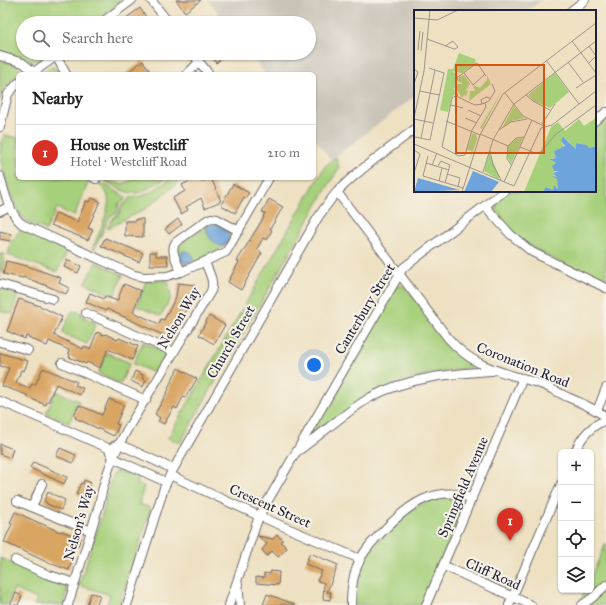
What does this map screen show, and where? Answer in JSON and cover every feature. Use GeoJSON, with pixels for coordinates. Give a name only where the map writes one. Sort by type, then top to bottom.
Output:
{"type":"FeatureCollection","features":[{"type":"Feature","properties":{"kind":"street"},"geometry":{"type":"LineString","coordinates":[[110,16],[132,0]]}},
{"type":"Feature","properties":{"kind":"street"},"geometry":{"type":"LineString","coordinates":[[151,0],[164,16]]}},
{"type":"Feature","properties":{"kind":"street"},"geometry":{"type":"LineString","coordinates":[[571,10],[585,0]]}},
{"type":"Feature","properties":{"kind":"street"},"geometry":{"type":"LineString","coordinates":[[0,56],[23,64],[31,72]]}},
{"type":"Feature","properties":{"kind":"street"},"geometry":{"type":"LineString","coordinates":[[33,72],[51,60]]}},
{"type":"Feature","properties":{"kind":"street"},"geometry":{"type":"LineString","coordinates":[[60,60],[65,72]]}},
{"type":"Feature","properties":{"kind":"street"},"geometry":{"type":"LineString","coordinates":[[189,72],[200,62],[208,72]]}},
{"type":"Feature","properties":{"kind":"street"},"geometry":{"type":"LineString","coordinates":[[0,127],[8,94],[16,85]]}},
{"type":"Feature","properties":{"kind":"street"},"geometry":{"type":"LineString","coordinates":[[596,120],[606,112]]}},
{"type":"Feature","properties":{"kind":"street","name":"Church Street"},"geometry":{"type":"LineString","coordinates":[[127,605],[170,476],[317,219],[338,192],[360,171],[414,130]]}},
{"type":"Feature","properties":{"kind":"street","name":"Nelson Way"},"geometry":{"type":"LineString","coordinates":[[0,176],[10,206],[17,219],[22,224],[134,275],[144,277],[163,276],[181,272],[205,262],[213,287],[146,400],[114,447]]}},
{"type":"Feature","properties":{"kind":"street"},"geometry":{"type":"LineString","coordinates":[[205,262],[226,252],[268,180]]}},
{"type":"Feature","properties":{"kind":"street","name":"Coronation Road"},"geometry":{"type":"LineString","coordinates":[[338,192],[454,345],[467,357],[497,371],[540,384],[597,411],[606,418]]}},
{"type":"Feature","properties":{"kind":"street","name":"Canterbury Street"},"geometry":{"type":"LineString","coordinates":[[229,605],[258,516],[403,268],[503,192]]}},
{"type":"Feature","properties":{"kind":"street"},"geometry":{"type":"LineString","coordinates":[[0,211],[10,206]]}},
{"type":"Feature","properties":{"kind":"street"},"geometry":{"type":"LineString","coordinates":[[485,206],[510,234],[532,252],[606,288]]}},
{"type":"Feature","properties":{"kind":"street"},"geometry":{"type":"LineString","coordinates":[[181,272],[173,251],[176,242],[207,220],[215,218],[239,231]]}},
{"type":"Feature","properties":{"kind":"street"},"geometry":{"type":"LineString","coordinates":[[0,284],[53,299]]}},
{"type":"Feature","properties":{"kind":"street"},"geometry":{"type":"LineString","coordinates":[[86,313],[174,352]]}},
{"type":"Feature","properties":{"kind":"street"},"geometry":{"type":"LineString","coordinates":[[0,342],[28,350]]}},
{"type":"Feature","properties":{"kind":"street"},"geometry":{"type":"LineString","coordinates":[[62,363],[146,400]]}},
{"type":"Feature","properties":{"kind":"street"},"geometry":{"type":"LineString","coordinates":[[296,452],[354,408],[382,392],[403,384],[428,378],[455,374],[497,371]]}},
{"type":"Feature","properties":{"kind":"street","name":"Springfield Avenue"},"geometry":{"type":"LineString","coordinates":[[426,605],[524,378]]}},
{"type":"Feature","properties":{"kind":"street"},"geometry":{"type":"LineString","coordinates":[[597,411],[606,388]]}},
{"type":"Feature","properties":{"kind":"street"},"geometry":{"type":"LineString","coordinates":[[0,401],[114,447],[170,476]]}},
{"type":"Feature","properties":{"kind":"street"},"geometry":{"type":"LineString","coordinates":[[576,449],[581,440],[590,429],[606,418]]}},
{"type":"Feature","properties":{"kind":"street"},"geometry":{"type":"LineString","coordinates":[[114,447],[113,458],[170,476]]}},
{"type":"Feature","properties":{"kind":"street","name":"Nelson’s Way"},"geometry":{"type":"LineString","coordinates":[[68,605],[113,458]]}},
{"type":"Feature","properties":{"kind":"street","name":"Crescent Street"},"geometry":{"type":"LineString","coordinates":[[170,476],[258,516],[360,559]]}},
{"type":"Feature","properties":{"kind":"street"},"geometry":{"type":"LineString","coordinates":[[32,507],[42,484]]}},
{"type":"Feature","properties":{"kind":"street"},"geometry":{"type":"LineString","coordinates":[[509,605],[561,485]]}},
{"type":"Feature","properties":{"kind":"street"},"geometry":{"type":"LineString","coordinates":[[351,605],[355,574],[360,559],[376,538],[398,516],[414,504],[443,494],[459,495],[472,499]]}},
{"type":"Feature","properties":{"kind":"street"},"geometry":{"type":"LineString","coordinates":[[17,501],[91,531]]}},
{"type":"Feature","properties":{"kind":"street"},"geometry":{"type":"LineString","coordinates":[[15,560],[46,574],[75,583]]}},
{"type":"Feature","properties":{"kind":"street","name":"Cliff Road"},"geometry":{"type":"LineString","coordinates":[[444,566],[531,605]]}},
{"type":"Feature","properties":{"kind":"street"},"geometry":{"type":"LineString","coordinates":[[238,579],[240,605]]}},
{"type":"Feature","properties":{"kind":"street"},"geometry":{"type":"LineString","coordinates":[[582,605],[606,585]]}},
{"type":"Feature","properties":{"kind":"shaded area"},"geometry":{"type":"Polygon","coordinates":[[[208,0],[542,0],[528,10],[414,10],[414,97],[331,160],[316,141],[316,72],[263,72],[254,60],[316,60],[316,16],[221,16],[208,0]]]}},
{"type":"Feature","properties":{"kind":"green space"},"geometry":{"type":"Polygon","coordinates":[[[0,0],[124,0],[102,16],[16,16],[16,56],[0,51],[0,0]]]}},
{"type":"Feature","properties":{"kind":"green space"},"geometry":{"type":"Polygon","coordinates":[[[0,60],[17,66],[21,71],[16,72],[16,77],[6,86],[0,100],[0,60]]]}},
{"type":"Feature","properties":{"kind":"green space"},"geometry":{"type":"Polygon","coordinates":[[[51,66],[59,72],[43,72],[51,66]]]}},
{"type":"Feature","properties":{"kind":"green space"},"geometry":{"type":"Polygon","coordinates":[[[606,116],[606,284],[536,250],[520,239],[496,211],[498,199],[507,192],[596,192],[596,124],[606,116]]]}},
{"type":"Feature","properties":{"kind":"green space"},"geometry":{"type":"Polygon","coordinates":[[[4,135],[16,138],[16,180],[89,181],[74,216],[57,208],[46,230],[24,219],[16,207],[8,188],[2,168],[0,151],[4,135]]]}},
{"type":"Feature","properties":{"kind":"green space"},"geometry":{"type":"Polygon","coordinates":[[[336,157],[339,168],[180,443],[168,438],[325,166],[336,157]]]}},
{"type":"Feature","properties":{"kind":"green space"},"geometry":{"type":"Polygon","coordinates":[[[133,180],[162,180],[136,193],[124,191],[105,181],[122,184],[133,180]]]}},
{"type":"Feature","properties":{"kind":"green space"},"geometry":{"type":"Polygon","coordinates":[[[169,180],[181,180],[145,209],[107,229],[113,218],[119,214],[121,206],[127,202],[129,198],[135,198],[157,188],[169,180]]]}},
{"type":"Feature","properties":{"kind":"green space"},"geometry":{"type":"Polygon","coordinates":[[[101,183],[126,197],[124,201],[119,203],[117,213],[110,216],[94,250],[92,249],[103,223],[108,202],[107,193],[98,184],[101,183]]]}},
{"type":"Feature","properties":{"kind":"green space"},"geometry":{"type":"Polygon","coordinates":[[[214,221],[229,229],[231,236],[229,242],[208,256],[189,265],[183,264],[179,259],[176,247],[208,223],[214,221]]]}},
{"type":"Feature","properties":{"kind":"green space"},"geometry":{"type":"Polygon","coordinates":[[[21,229],[68,250],[57,272],[8,255],[11,242],[21,229]]]}},
{"type":"Feature","properties":{"kind":"green space"},"geometry":{"type":"Polygon","coordinates":[[[0,254],[5,254],[0,278],[0,254]]]}},
{"type":"Feature","properties":{"kind":"green space"},"geometry":{"type":"Polygon","coordinates":[[[96,262],[123,275],[114,296],[85,283],[96,262]]]}},
{"type":"Feature","properties":{"kind":"green space"},"geometry":{"type":"Polygon","coordinates":[[[168,280],[171,297],[161,316],[137,306],[146,281],[168,280]]]}},
{"type":"Feature","properties":{"kind":"green space"},"geometry":{"type":"Polygon","coordinates":[[[400,285],[405,287],[471,363],[471,368],[428,374],[402,381],[313,434],[311,432],[395,288],[400,285]]]}},
{"type":"Feature","properties":{"kind":"green space"},"geometry":{"type":"Polygon","coordinates":[[[0,288],[18,293],[12,314],[0,311],[0,288]]]}},
{"type":"Feature","properties":{"kind":"green space"},"geometry":{"type":"Polygon","coordinates":[[[72,311],[82,313],[82,316],[96,323],[87,344],[62,333],[72,311]]]}},
{"type":"Feature","properties":{"kind":"green space"},"geometry":{"type":"Polygon","coordinates":[[[143,342],[164,351],[164,360],[157,374],[133,364],[143,342]]]}},
{"type":"Feature","properties":{"kind":"green space"},"geometry":{"type":"Polygon","coordinates":[[[107,353],[130,363],[120,384],[98,373],[107,353]]]}},
{"type":"Feature","properties":{"kind":"green space"},"geometry":{"type":"Polygon","coordinates":[[[56,391],[79,401],[69,423],[46,413],[56,391]]]}},
{"type":"Feature","properties":{"kind":"green space"},"geometry":{"type":"Polygon","coordinates":[[[119,470],[139,476],[137,485],[144,486],[139,504],[151,509],[119,605],[107,605],[110,595],[79,585],[104,509],[107,491],[113,474],[119,470]]]}},
{"type":"Feature","properties":{"kind":"green space"},"geometry":{"type":"Polygon","coordinates":[[[444,497],[456,499],[461,504],[462,511],[422,605],[355,605],[359,573],[371,550],[407,513],[424,503],[444,497]]]}},
{"type":"Feature","properties":{"kind":"green space"},"geometry":{"type":"Polygon","coordinates":[[[606,543],[606,605],[579,605],[584,593],[594,593],[594,570],[606,543]]]}},
{"type":"Feature","properties":{"kind":"green space"},"geometry":{"type":"Polygon","coordinates":[[[0,558],[65,585],[67,590],[63,605],[34,605],[37,599],[14,589],[7,605],[0,605],[0,558]]]}},
{"type":"Feature","properties":{"kind":"water"},"geometry":{"type":"Polygon","coordinates":[[[213,223],[228,232],[228,241],[224,246],[217,244],[209,237],[207,227],[213,223]]]}},
{"type":"Feature","properties":{"kind":"water"},"geometry":{"type":"Polygon","coordinates":[[[187,251],[194,257],[192,261],[187,263],[182,261],[180,257],[181,252],[187,251]]]}},
{"type":"Feature","properties":{"kind":"building"},"geometry":{"type":"Polygon","coordinates":[[[176,0],[201,0],[185,12],[176,0]]]}},
{"type":"Feature","properties":{"kind":"building"},"geometry":{"type":"Polygon","coordinates":[[[140,8],[145,16],[129,16],[140,8]]]}},
{"type":"Feature","properties":{"kind":"building"},"geometry":{"type":"Polygon","coordinates":[[[143,61],[151,72],[128,72],[143,61]]]}},
{"type":"Feature","properties":{"kind":"building"},"geometry":{"type":"Polygon","coordinates":[[[192,180],[200,180],[201,182],[212,180],[221,201],[205,208],[201,198],[186,207],[188,210],[181,214],[173,198],[185,191],[182,185],[192,180]]]}},
{"type":"Feature","properties":{"kind":"building"},"geometry":{"type":"Polygon","coordinates":[[[233,184],[249,193],[245,198],[244,197],[235,213],[221,205],[233,184]]]}},
{"type":"Feature","properties":{"kind":"building"},"geometry":{"type":"Polygon","coordinates":[[[91,198],[100,201],[88,228],[93,230],[88,240],[51,225],[56,213],[77,222],[86,201],[89,202],[91,198]]]}},
{"type":"Feature","properties":{"kind":"building"},"geometry":{"type":"Polygon","coordinates":[[[269,199],[283,207],[270,229],[272,230],[267,240],[263,238],[257,249],[262,253],[241,290],[228,282],[239,262],[237,261],[264,217],[265,213],[262,212],[269,199]]]}},
{"type":"Feature","properties":{"kind":"building"},"geometry":{"type":"Polygon","coordinates":[[[136,219],[143,219],[143,237],[125,236],[125,221],[136,221],[136,219]]]}},
{"type":"Feature","properties":{"kind":"building"},"geometry":{"type":"Polygon","coordinates":[[[178,219],[182,224],[169,234],[165,229],[178,219]]]}},
{"type":"Feature","properties":{"kind":"building"},"geometry":{"type":"Polygon","coordinates":[[[0,231],[11,234],[10,241],[0,239],[0,231]]]}},
{"type":"Feature","properties":{"kind":"building"},"geometry":{"type":"Polygon","coordinates":[[[105,238],[143,253],[139,262],[101,246],[105,238]]]}},
{"type":"Feature","properties":{"kind":"building"},"geometry":{"type":"Polygon","coordinates":[[[150,252],[156,252],[156,256],[167,256],[168,265],[150,265],[150,252]]]}},
{"type":"Feature","properties":{"kind":"building"},"geometry":{"type":"Polygon","coordinates":[[[67,260],[81,266],[78,273],[64,267],[67,260]]]}},
{"type":"Feature","properties":{"kind":"building"},"geometry":{"type":"Polygon","coordinates":[[[6,261],[27,266],[61,278],[59,283],[69,288],[66,294],[23,277],[3,274],[6,261]]]}},
{"type":"Feature","properties":{"kind":"building"},"geometry":{"type":"Polygon","coordinates":[[[178,283],[195,285],[194,299],[192,299],[183,315],[181,314],[178,321],[176,320],[170,335],[165,336],[107,309],[106,311],[86,302],[90,293],[104,299],[105,296],[117,301],[124,284],[141,291],[133,312],[159,324],[161,319],[164,320],[176,297],[178,283]]]}},
{"type":"Feature","properties":{"kind":"building"},"geometry":{"type":"Polygon","coordinates":[[[19,299],[40,306],[62,317],[54,335],[83,349],[84,346],[90,349],[97,332],[118,340],[119,338],[138,346],[132,360],[108,349],[100,368],[87,362],[86,364],[69,357],[69,350],[49,341],[47,346],[26,336],[25,339],[7,331],[19,299]]]}},
{"type":"Feature","properties":{"kind":"building"},"geometry":{"type":"Polygon","coordinates":[[[209,316],[225,325],[214,344],[199,335],[209,316]]]}},
{"type":"Feature","properties":{"kind":"building"},"geometry":{"type":"Polygon","coordinates":[[[0,353],[28,361],[24,371],[21,370],[16,383],[30,388],[32,384],[35,385],[43,368],[77,382],[75,385],[83,388],[80,395],[56,384],[46,405],[27,397],[27,395],[2,386],[9,368],[0,366],[0,353]]]}},
{"type":"Feature","properties":{"kind":"building"},"geometry":{"type":"Polygon","coordinates":[[[178,368],[197,379],[185,398],[183,397],[177,409],[174,407],[164,424],[158,421],[160,418],[155,414],[169,389],[168,388],[178,368]]]}},
{"type":"Feature","properties":{"kind":"building"},"geometry":{"type":"Polygon","coordinates":[[[135,371],[143,375],[142,378],[146,380],[143,387],[131,381],[135,371]]]}},
{"type":"Feature","properties":{"kind":"building"},"geometry":{"type":"Polygon","coordinates":[[[109,399],[124,405],[116,424],[119,425],[114,436],[75,418],[76,416],[74,415],[79,405],[102,415],[109,399]]]}},
{"type":"Feature","properties":{"kind":"building"},"geometry":{"type":"Polygon","coordinates":[[[0,444],[13,449],[10,458],[0,454],[0,444]]]}},
{"type":"Feature","properties":{"kind":"building"},"geometry":{"type":"Polygon","coordinates":[[[60,448],[76,455],[73,463],[56,456],[60,448]]]}},
{"type":"Feature","properties":{"kind":"building"},"geometry":{"type":"Polygon","coordinates":[[[33,462],[67,477],[64,484],[30,468],[33,462]]]}},
{"type":"Feature","properties":{"kind":"building"},"geometry":{"type":"Polygon","coordinates":[[[84,480],[91,483],[85,497],[76,494],[84,480]]]}},
{"type":"Feature","properties":{"kind":"building"},"geometry":{"type":"Polygon","coordinates":[[[48,492],[65,500],[61,510],[47,504],[44,501],[48,492]]]}},
{"type":"Feature","properties":{"kind":"building"},"geometry":{"type":"Polygon","coordinates":[[[15,512],[60,532],[61,531],[81,538],[78,546],[74,544],[69,559],[72,560],[69,570],[49,563],[4,542],[12,524],[10,523],[15,512]]]}},
{"type":"Feature","properties":{"kind":"building"},"geometry":{"type":"Polygon","coordinates":[[[277,535],[283,540],[281,542],[287,548],[278,557],[272,551],[267,556],[262,550],[267,544],[258,536],[273,539],[277,535]]]}},
{"type":"Feature","properties":{"kind":"building"},"geometry":{"type":"Polygon","coordinates":[[[310,553],[338,565],[327,592],[331,592],[330,600],[323,599],[324,583],[317,581],[322,571],[305,564],[310,553]]]}},
{"type":"Feature","properties":{"kind":"building"},"geometry":{"type":"Polygon","coordinates":[[[271,571],[279,572],[278,585],[256,583],[256,577],[264,578],[264,573],[270,574],[271,571]]]}},
{"type":"Feature","properties":{"kind":"building"},"geometry":{"type":"Polygon","coordinates":[[[16,593],[22,596],[18,605],[10,605],[16,593]]]}},
{"type":"Feature","properties":{"kind":"building"},"geometry":{"type":"Polygon","coordinates":[[[91,593],[100,595],[97,605],[87,605],[91,593]]]}},
{"type":"Feature","properties":{"kind":"building"},"geometry":{"type":"Polygon","coordinates":[[[267,594],[294,604],[294,605],[263,605],[267,594]]]}},
{"type":"Feature","properties":{"kind":"place","name":"House on Westcliff"},"geometry":{"type":"Point","coordinates":[510,541]}}]}
